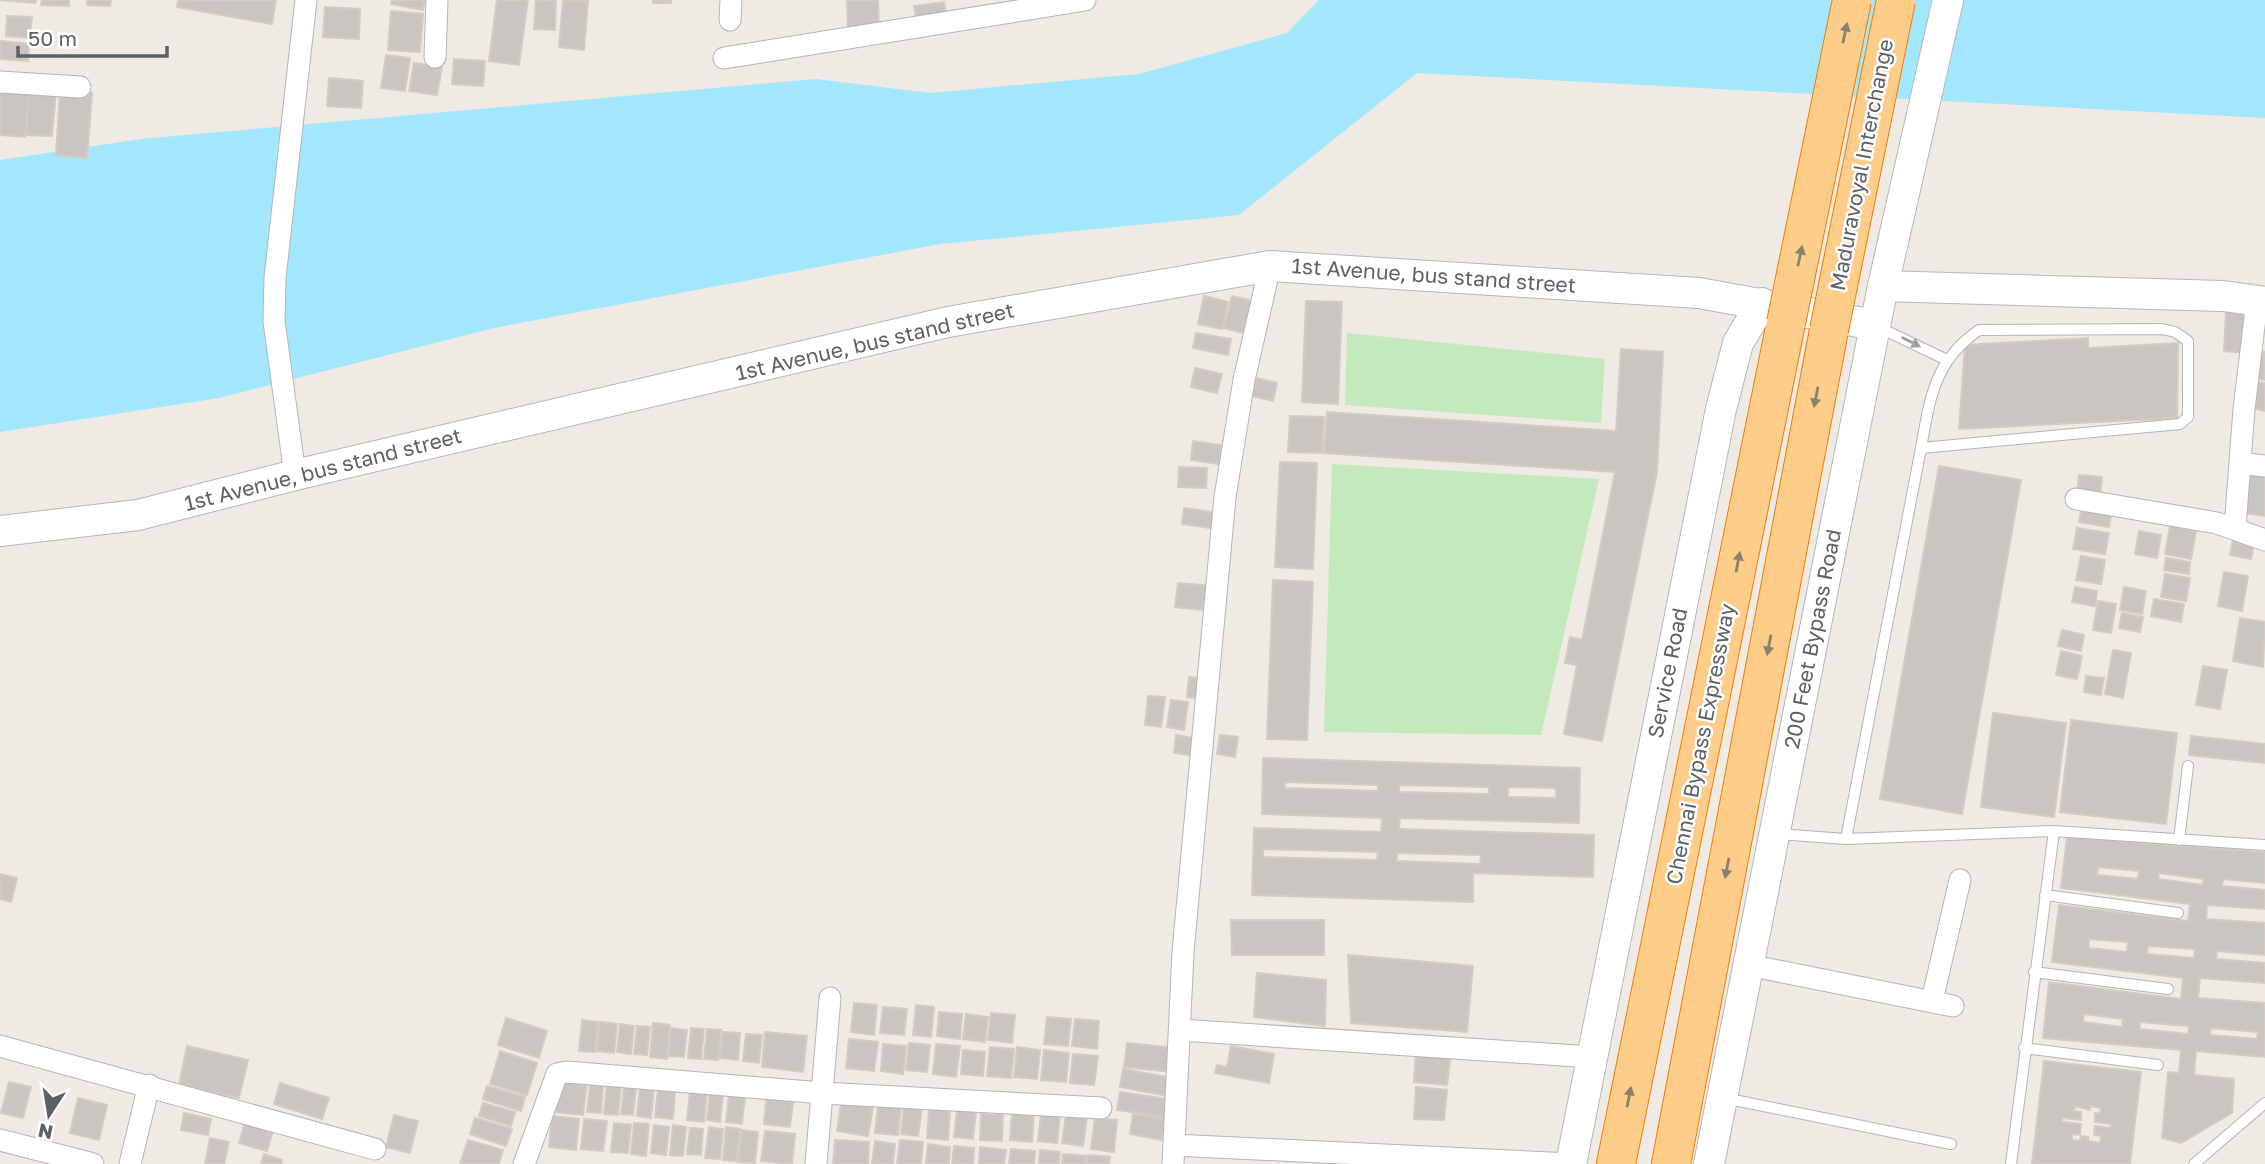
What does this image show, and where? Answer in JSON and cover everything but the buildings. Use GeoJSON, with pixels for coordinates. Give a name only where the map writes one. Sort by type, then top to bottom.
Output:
{"type":"FeatureCollection","features":[{"type":"Feature","properties":{"kind":"highway","name":"Maduravoyal Interchange"},"geometry":{"type":"LineString","coordinates":[[1774,313],[1852,0]]}},
{"type":"Feature","properties":{"kind":"highway","name":"Maduravoyal Interchange"},"geometry":{"type":"LineString","coordinates":[[1671,1164],[1829,330],[1896,0]]}},
{"type":"Feature","properties":{"kind":"highway","name":"Chennai Bypass Expressway"},"geometry":{"type":"LineString","coordinates":[[1616,1164],[1774,313]]}},
{"type":"Feature","properties":{"kind":"street"},"geometry":{"type":"LineString","coordinates":[[295,475],[274,321],[275,278],[306,0]]}},
{"type":"Feature","properties":{"kind":"street"},"geometry":{"type":"LineString","coordinates":[[435,57],[437,0]]}},
{"type":"Feature","properties":{"kind":"street"},"geometry":{"type":"LineString","coordinates":[[724,58],[1085,0]]}},
{"type":"Feature","properties":{"kind":"street","name":"200 Feet Bypass Road"},"geometry":{"type":"LineString","coordinates":[[1709,1164],[1883,286],[1948,0]]}},
{"type":"Feature","properties":{"kind":"street"},"geometry":{"type":"LineString","coordinates":[[0,82],[80,87]]}},
{"type":"Feature","properties":{"kind":"street"},"geometry":{"type":"LineString","coordinates":[[1270,266],[1244,380],[1225,497],[1183,952],[1173,1154],[1571,1164]]}},
{"type":"Feature","properties":{"kind":"street","name":"1st Avenue, bus stand street"},"geometry":{"type":"LineString","coordinates":[[0,531],[138,515],[295,475],[948,322],[1270,266],[1699,293],[1774,313]]}},
{"type":"Feature","properties":{"kind":"street"},"geometry":{"type":"LineString","coordinates":[[1883,286],[2209,296],[2261,301],[2244,409],[2235,528]]}},
{"type":"Feature","properties":{"kind":"street"},"geometry":{"type":"LineString","coordinates":[[1774,313],[1875,326]]}},
{"type":"Feature","properties":{"kind":"street","name":"Service Road"},"geometry":{"type":"LineString","coordinates":[[1571,1164],[1723,398],[1738,343],[1774,313]]}},
{"type":"Feature","properties":{"kind":"street"},"geometry":{"type":"LineString","coordinates":[[2244,409],[2265,413]]}},
{"type":"Feature","properties":{"kind":"street"},"geometry":{"type":"LineString","coordinates":[[2240,463],[2265,466]]}},
{"type":"Feature","properties":{"kind":"street"},"geometry":{"type":"LineString","coordinates":[[2076,499],[2235,528],[2265,540]]}},
{"type":"Feature","properties":{"kind":"street"},"geometry":{"type":"LineString","coordinates":[[1932,1001],[1960,880]]}},
{"type":"Feature","properties":{"kind":"street"},"geometry":{"type":"LineString","coordinates":[[1748,965],[1953,1006]]}},
{"type":"Feature","properties":{"kind":"street"},"geometry":{"type":"LineString","coordinates":[[816,1164],[830,998]]}},
{"type":"Feature","properties":{"kind":"street"},"geometry":{"type":"LineString","coordinates":[[1180,1030],[1592,1058]]}},
{"type":"Feature","properties":{"kind":"street"},"geometry":{"type":"LineString","coordinates":[[0,1046],[375,1149]]}},
{"type":"Feature","properties":{"kind":"street"},"geometry":{"type":"LineString","coordinates":[[524,1164],[557,1074],[633,1076],[822,1093],[1101,1108]]}},
{"type":"Feature","properties":{"kind":"street"},"geometry":{"type":"LineString","coordinates":[[130,1164],[149,1085]]}},
{"type":"Feature","properties":{"kind":"street"},"geometry":{"type":"LineString","coordinates":[[0,1140],[93,1164]]}},
{"type":"Feature","properties":{"kind":"lane"},"geometry":{"type":"LineString","coordinates":[[1875,326],[1947,360]]}},
{"type":"Feature","properties":{"kind":"lane"},"geometry":{"type":"LineString","coordinates":[[1846,839],[1932,388],[1947,360],[1961,342],[1979,330],[2175,332],[2188,341],[2188,418],[2180,424],[1921,448]]}},
{"type":"Feature","properties":{"kind":"lane"},"geometry":{"type":"LineString","coordinates":[[2179,840],[2188,766]]}},
{"type":"Feature","properties":{"kind":"lane"},"geometry":{"type":"LineString","coordinates":[[1774,834],[1846,839],[2054,831],[2265,845]]}},
{"type":"Feature","properties":{"kind":"lane"},"geometry":{"type":"LineString","coordinates":[[2011,1164],[2054,831]]}},
{"type":"Feature","properties":{"kind":"lane"},"geometry":{"type":"LineString","coordinates":[[2045,895],[2178,913]]}},
{"type":"Feature","properties":{"kind":"lane"},"geometry":{"type":"LineString","coordinates":[[2034,972],[2168,989]]}},
{"type":"Feature","properties":{"kind":"lane"},"geometry":{"type":"LineString","coordinates":[[2024,1048],[2158,1065]]}},
{"type":"Feature","properties":{"kind":"lane"},"geometry":{"type":"LineString","coordinates":[[1722,1098],[1951,1144]]}},
{"type":"Feature","properties":{"kind":"lane"},"geometry":{"type":"LineString","coordinates":[[2194,1164],[2265,1103]]}},
{"type":"Feature","properties":{"kind":"green space"},"geometry":{"type":"Polygon","coordinates":[[[1347,333],[1605,359],[1601,423],[1345,405],[1347,333]]]}},
{"type":"Feature","properties":{"kind":"green space"},"geometry":{"type":"Polygon","coordinates":[[[1332,464],[1599,479],[1541,735],[1324,732],[1332,464]]]}},
{"type":"Feature","properties":{"kind":"water"},"geometry":{"type":"Polygon","coordinates":[[[1319,0],[2265,0],[2265,118],[1417,73],[1239,215],[940,244],[494,328],[219,398],[0,432],[0,160],[141,139],[816,79],[930,93],[1139,74],[1287,33],[1319,0]]]}}]}
